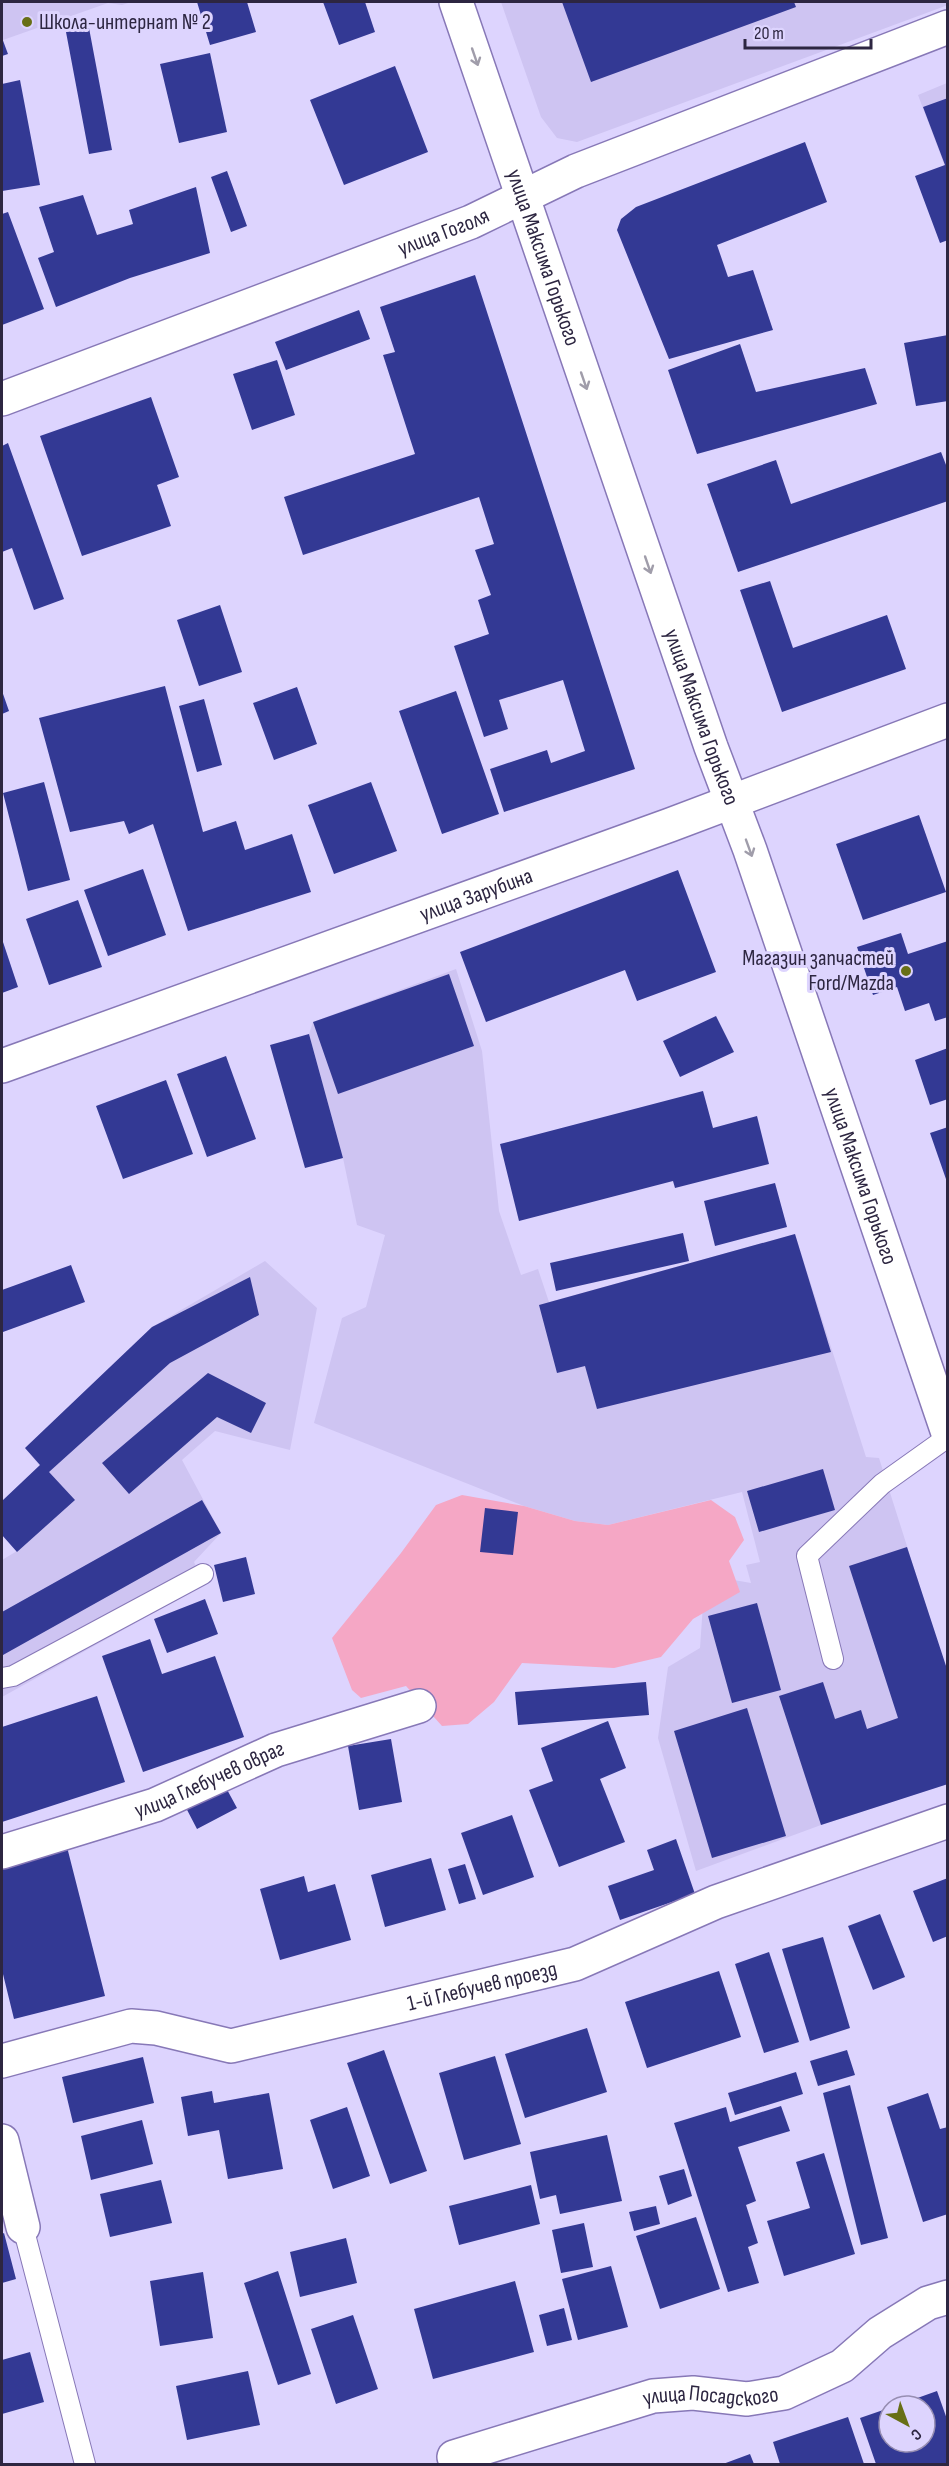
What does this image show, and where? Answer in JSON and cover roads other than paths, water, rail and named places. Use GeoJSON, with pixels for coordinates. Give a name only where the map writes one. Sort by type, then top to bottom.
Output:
{"type":"FeatureCollection","features":[{"type":"Feature","properties":{"kind":"street","name":"улица Максима Горького"},"geometry":{"type":"LineString","coordinates":[[456,2],[750,850],[948,1435]]}},
{"type":"Feature","properties":{"kind":"street","name":"улица Гоголя"},"geometry":{"type":"LineString","coordinates":[[2,399],[471,222],[522,195],[576,171],[948,27]]}},
{"type":"Feature","properties":{"kind":"street","name":"улица Зарубина"},"geometry":{"type":"LineString","coordinates":[[2,1066],[659,830],[731,800],[948,720]]}},
{"type":"Feature","properties":{"kind":"street","name":"улица Глебучев овраг"},"geometry":{"type":"LineString","coordinates":[[2,1852],[155,1805],[276,1750],[419,1706]]}},
{"type":"Feature","properties":{"kind":"street","name":"1-й Глебучев проезд"},"geometry":{"type":"LineString","coordinates":[[2,2061],[131,2026],[156,2028],[231,2046],[575,1964],[716,1902],[948,1821]]}},
{"type":"Feature","properties":{"kind":"street"},"geometry":{"type":"LineString","coordinates":[[2,2140],[23,2227]]}},
{"type":"Feature","properties":{"kind":"street","name":"улица Посадского"},"geometry":{"type":"LineString","coordinates":[[450,2461],[652,2396],[693,2393],[747,2399],[784,2393],[842,2366],[880,2333],[928,2303],[948,2297]]}},
{"type":"Feature","properties":{"kind":"lane"},"geometry":{"type":"LineString","coordinates":[[833,1659],[807,1556],[882,1484],[948,1435]]}},
{"type":"Feature","properties":{"kind":"lane"},"geometry":{"type":"LineString","coordinates":[[2,1678],[13,1676],[203,1574]]}},
{"type":"Feature","properties":{"kind":"lane"},"geometry":{"type":"LineString","coordinates":[[23,2227],[85,2464]]}},
{"type":"Feature","properties":{"kind":"place","name":"Школа-интернат № 2"},"geometry":{"type":"Point","coordinates":[27,22]}},
{"type":"Feature","properties":{"kind":"place","name":"Магазин запчастей Ford/Mazda"},"geometry":{"type":"Point","coordinates":[906,971]}}]}
